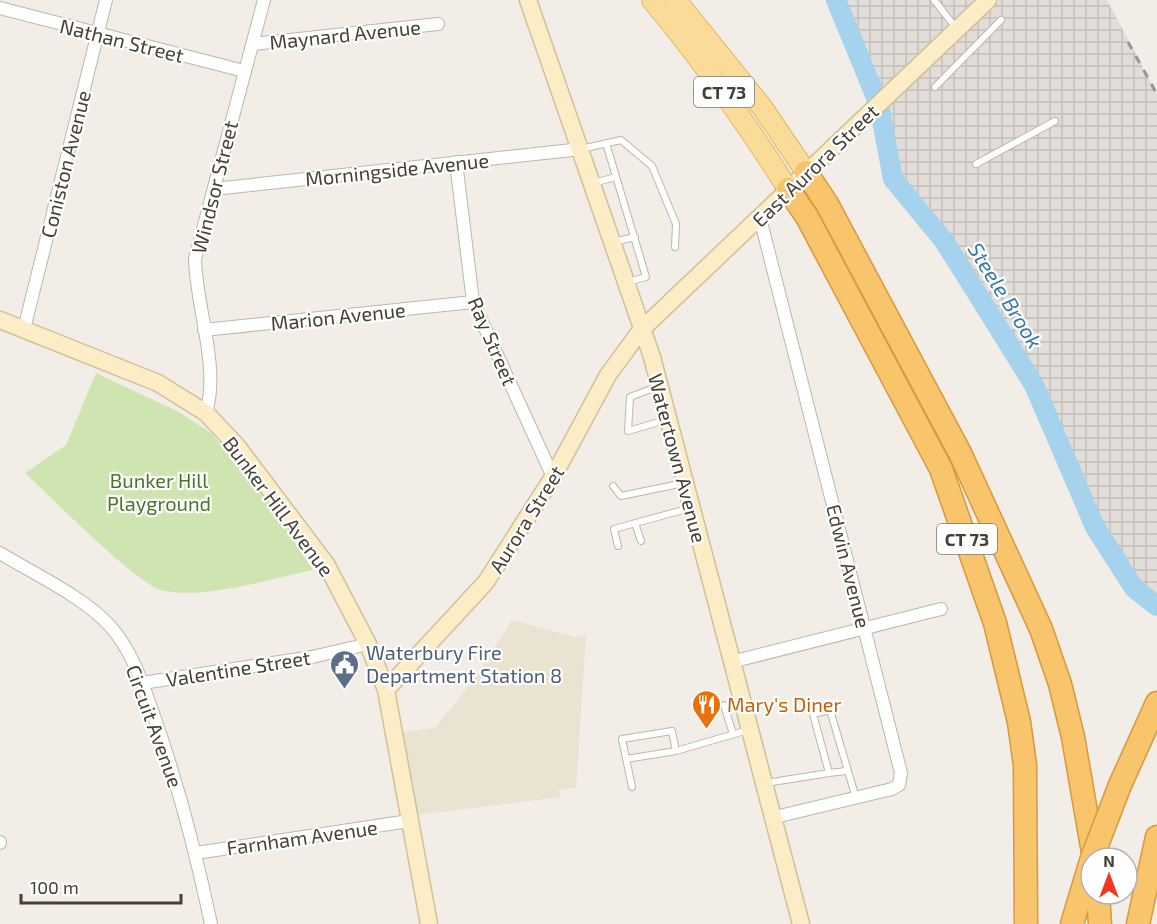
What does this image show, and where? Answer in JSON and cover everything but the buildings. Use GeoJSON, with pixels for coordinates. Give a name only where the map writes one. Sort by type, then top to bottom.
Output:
{"type":"FeatureCollection","features":[{"type":"Feature","properties":{"kind":"highway","name":"CT 73"},"geometry":{"type":"LineString","coordinates":[[806,172],[826,204],[960,453],[1041,630],[1060,684],[1072,736],[1090,846]]}},
{"type":"Feature","properties":{"kind":"highway","name":"CT 73"},"geometry":{"type":"LineString","coordinates":[[788,189],[807,217],[941,469],[988,601],[1007,664],[1025,765],[1026,924]]}},
{"type":"Feature","properties":{"kind":"highway"},"geometry":{"type":"LineString","coordinates":[[1097,846],[1120,785],[1157,703]]}},
{"type":"Feature","properties":{"kind":"highway"},"geometry":{"type":"LineString","coordinates":[[1138,924],[1157,837]]}},
{"type":"Feature","properties":{"kind":"highway"},"geometry":{"type":"LineString","coordinates":[[1073,919],[1079,900]]}},
{"type":"Feature","properties":{"kind":"highway"},"geometry":{"type":"LineString","coordinates":[[1099,906],[1100,924]]}},
{"type":"Feature","properties":{"kind":"main road","name":"Watertown Avenue"},"geometry":{"type":"LineString","coordinates":[[528,0],[581,149],[659,386],[731,662],[741,732],[763,784],[801,924]]}},
{"type":"Feature","properties":{"kind":"main road","name":"CT 73"},"geometry":{"type":"LineString","coordinates":[[652,0],[693,50],[747,124],[788,189]]}},
{"type":"Feature","properties":{"kind":"main road","name":"CT 73"},"geometry":{"type":"LineString","coordinates":[[676,0],[762,107],[806,172]]}},
{"type":"Feature","properties":{"kind":"main road","name":"East Aurora Street"},"geometry":{"type":"LineString","coordinates":[[641,330],[897,84],[988,0]]}},
{"type":"Feature","properties":{"kind":"main road","name":"Bunker Hill Avenue"},"geometry":{"type":"LineString","coordinates":[[0,320],[158,383],[206,413],[237,446],[326,564],[368,644],[386,690],[429,924]]}},
{"type":"Feature","properties":{"kind":"main road","name":"Aurora Street"},"geometry":{"type":"LineString","coordinates":[[386,690],[486,582],[553,477],[608,375],[641,330]]}},
{"type":"Feature","properties":{"kind":"street","name":"Coniston Avenue"},"geometry":{"type":"LineString","coordinates":[[24,329],[106,0]]}},
{"type":"Feature","properties":{"kind":"street","name":"Windsor Street"},"geometry":{"type":"LineString","coordinates":[[206,413],[210,398],[195,259],[264,0]]}},
{"type":"Feature","properties":{"kind":"street","name":"Nathan Street"},"geometry":{"type":"LineString","coordinates":[[0,9],[244,72]]}},
{"type":"Feature","properties":{"kind":"street","name":"Maynard Avenue"},"geometry":{"type":"LineString","coordinates":[[253,44],[438,24]]}},
{"type":"Feature","properties":{"kind":"street","name":"Morningside Avenue"},"geometry":{"type":"LineString","coordinates":[[214,189],[581,149]]}},
{"type":"Feature","properties":{"kind":"street","name":"Ray Street"},"geometry":{"type":"LineString","coordinates":[[456,162],[473,302],[553,477]]}},
{"type":"Feature","properties":{"kind":"street","name":"Edwin Avenue"},"geometry":{"type":"LineString","coordinates":[[760,218],[902,780],[892,789],[771,818]]}},
{"type":"Feature","properties":{"kind":"street","name":"Marion Avenue"},"geometry":{"type":"LineString","coordinates":[[204,330],[473,302]]}},
{"type":"Feature","properties":{"kind":"street","name":"Circuit Avenue"},"geometry":{"type":"LineString","coordinates":[[0,553],[93,611],[110,626],[127,649],[171,763],[196,853],[211,924]]}},
{"type":"Feature","properties":{"kind":"street"},"geometry":{"type":"LineString","coordinates":[[731,662],[941,609]]}},
{"type":"Feature","properties":{"kind":"street","name":"Valentine Street"},"geometry":{"type":"LineString","coordinates":[[142,683],[292,660],[368,644]]}},
{"type":"Feature","properties":{"kind":"street","name":"Farnham Avenue"},"geometry":{"type":"LineString","coordinates":[[196,853],[409,821]]}},
{"type":"Feature","properties":{"kind":"lane"},"geometry":{"type":"LineString","coordinates":[[934,0],[956,29]]}},
{"type":"Feature","properties":{"kind":"lane"},"geometry":{"type":"LineString","coordinates":[[935,87],[1001,20]]}},
{"type":"Feature","properties":{"kind":"lane"},"geometry":{"type":"LineString","coordinates":[[976,164],[1054,121]]}},
{"type":"Feature","properties":{"kind":"lane"},"geometry":{"type":"LineString","coordinates":[[581,149],[621,140],[652,166],[676,224],[675,247]]}},
{"type":"Feature","properties":{"kind":"lane"},"geometry":{"type":"LineString","coordinates":[[606,143],[646,277],[625,282]]}},
{"type":"Feature","properties":{"kind":"lane"},"geometry":{"type":"LineString","coordinates":[[592,183],[616,177]]}},
{"type":"Feature","properties":{"kind":"lane"},"geometry":{"type":"LineString","coordinates":[[612,242],[635,237]]}},
{"type":"Feature","properties":{"kind":"lane"},"geometry":{"type":"LineString","coordinates":[[659,386],[630,397],[628,431],[668,419]]}},
{"type":"Feature","properties":{"kind":"lane"},"geometry":{"type":"LineString","coordinates":[[613,486],[621,496],[684,483]]}},
{"type":"Feature","properties":{"kind":"lane"},"geometry":{"type":"LineString","coordinates":[[618,546],[614,529],[691,508]]}},
{"type":"Feature","properties":{"kind":"lane"},"geometry":{"type":"LineString","coordinates":[[635,523],[640,541]]}},
{"type":"Feature","properties":{"kind":"lane"},"geometry":{"type":"LineString","coordinates":[[626,759],[676,751],[741,732],[724,705]]}},
{"type":"Feature","properties":{"kind":"lane"},"geometry":{"type":"LineString","coordinates":[[829,773],[813,714],[830,710],[846,771],[856,798]]}},
{"type":"Feature","properties":{"kind":"lane"},"geometry":{"type":"LineString","coordinates":[[632,787],[622,739],[672,731],[676,751]]}},
{"type":"Feature","properties":{"kind":"lane"},"geometry":{"type":"LineString","coordinates":[[763,784],[846,771]]}},
{"type":"Feature","properties":{"kind":"shaded area"},"geometry":{"type":"Polygon","coordinates":[[[836,0],[1107,0],[1157,94],[1157,606],[1134,588],[1095,527],[1034,385],[944,241],[893,179],[879,105],[836,0]]]}},
{"type":"Feature","properties":{"kind":"shaded area"},"geometry":{"type":"Polygon","coordinates":[[[512,620],[575,637],[586,634],[576,788],[558,790],[561,797],[417,815],[401,732],[435,728],[484,667],[483,665],[512,620]]]}},
{"type":"Feature","properties":{"kind":"green space","name":"Bunker Hill Playground"},"geometry":{"type":"Polygon","coordinates":[[[96,373],[177,411],[211,433],[261,491],[313,570],[219,590],[182,593],[164,591],[135,574],[94,539],[25,473],[66,445],[96,373]]]}},
{"type":"Feature","properties":{"kind":"waterway","name":"Steele Brook"},"geometry":{"type":"LineString","coordinates":[[836,0],[879,105],[893,179],[944,241],[1034,385],[1095,527],[1134,588],[1157,606]]}},
{"type":"Feature","properties":{"kind":"railway"},"geometry":{"type":"LineString","coordinates":[[1128,42],[1157,94]]}},
{"type":"Feature","properties":{"kind":"place","name":"Waterbury Fire Department Station 8"},"geometry":{"type":"Point","coordinates":[345,690]}},
{"type":"Feature","properties":{"kind":"place","name":"Mary's Diner"},"geometry":{"type":"Point","coordinates":[706,730]}}]}
